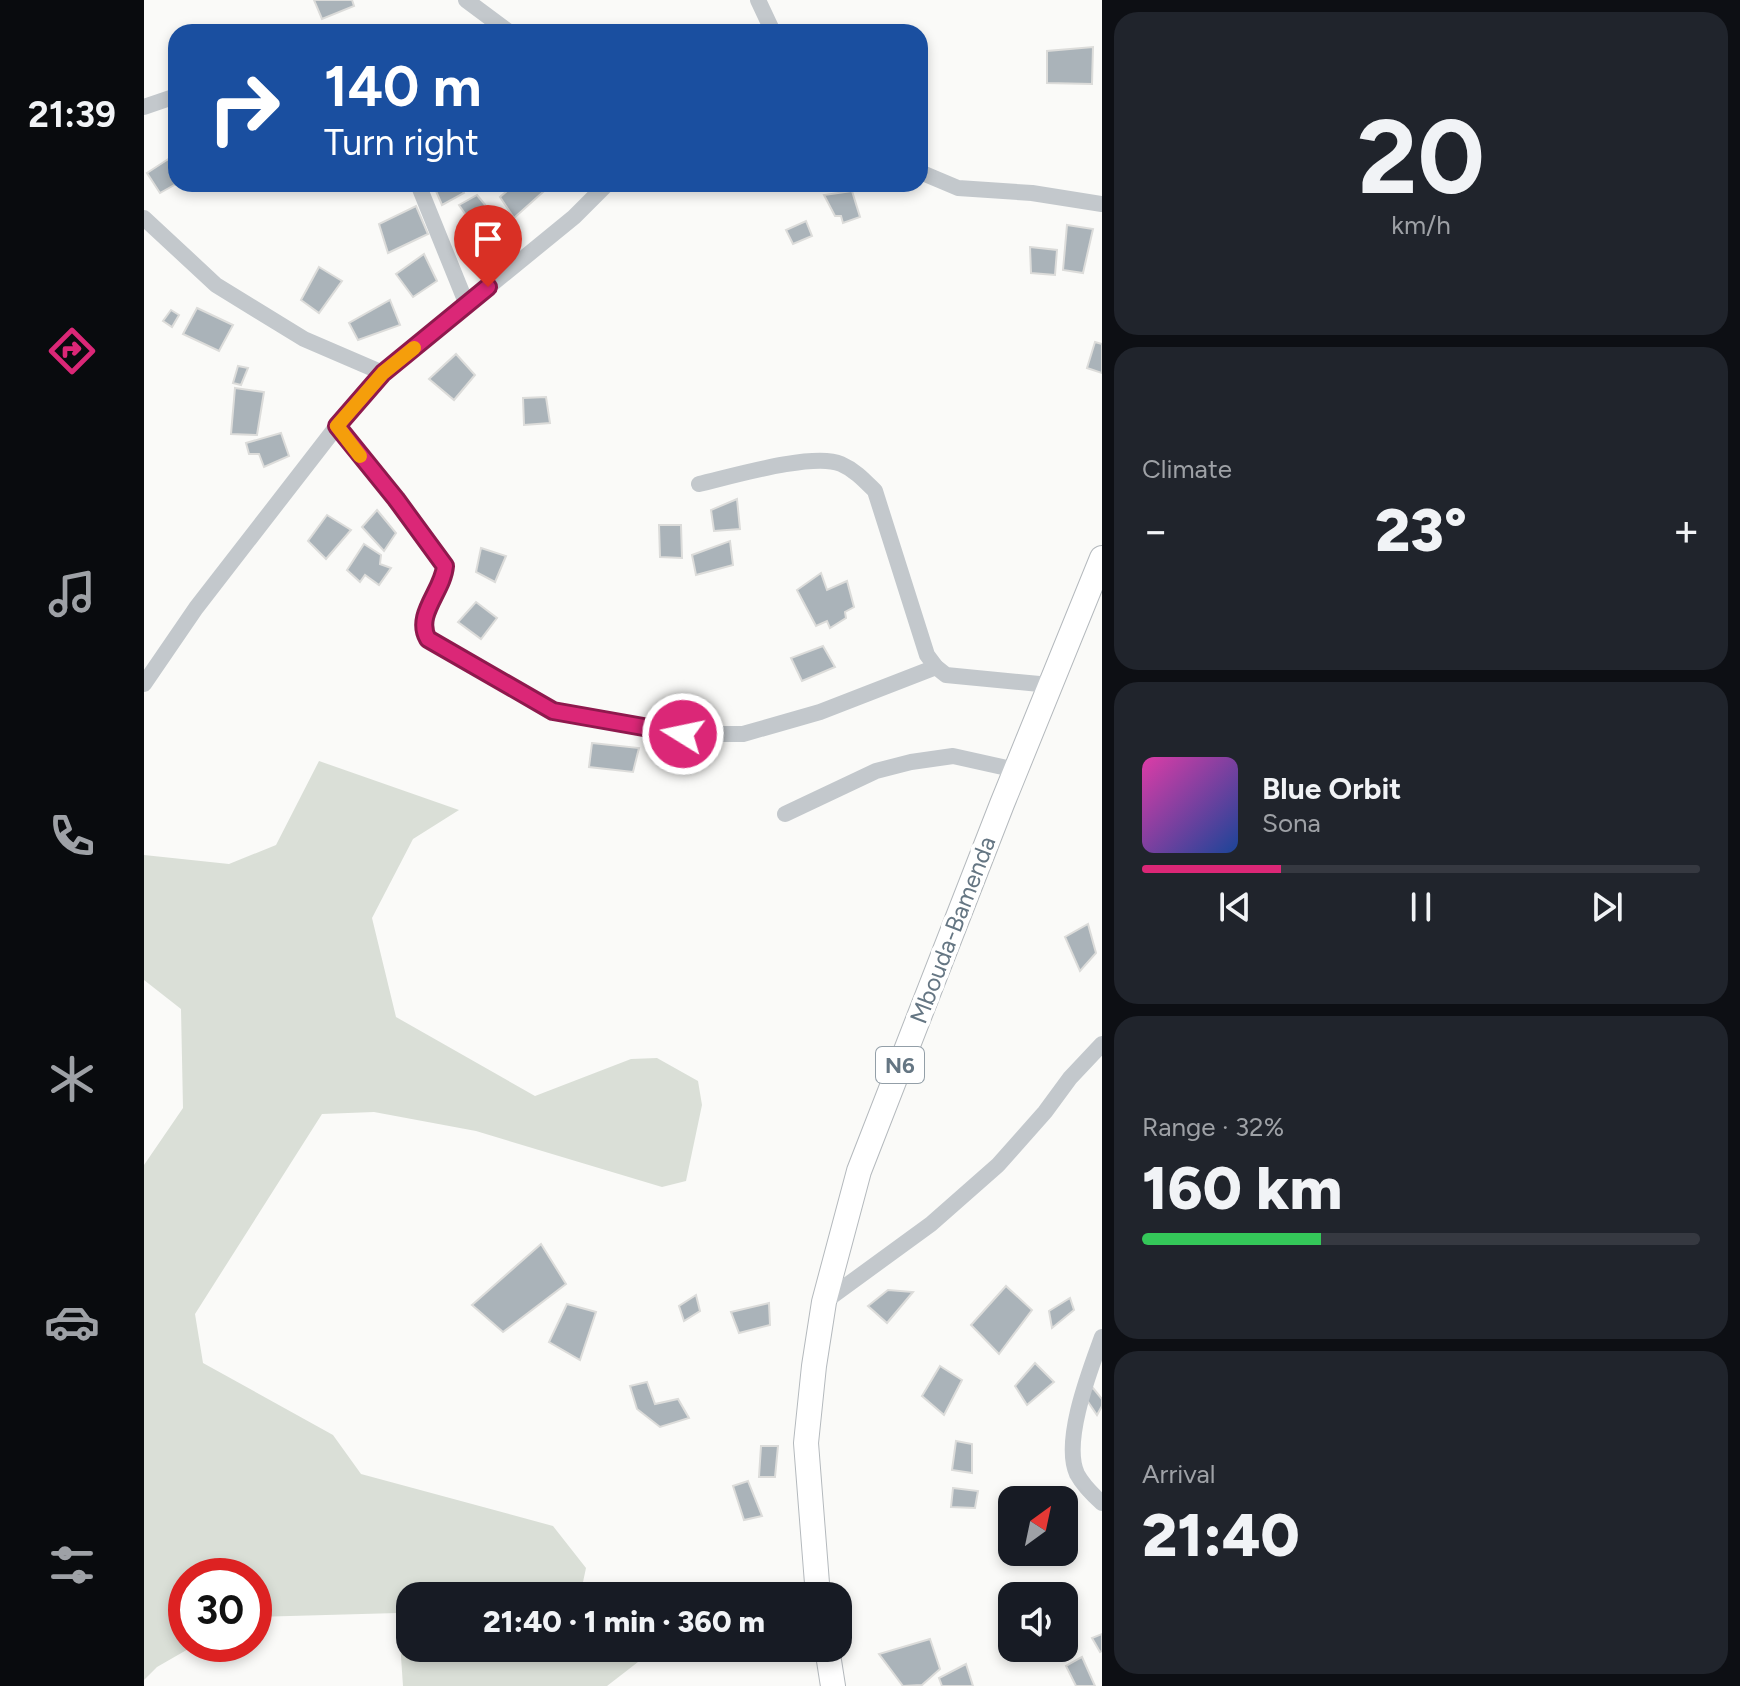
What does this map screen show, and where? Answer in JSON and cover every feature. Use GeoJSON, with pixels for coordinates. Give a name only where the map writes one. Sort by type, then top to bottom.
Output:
{"type":"FeatureCollection","features":[{"type":"Feature","properties":{"kind":"highway","name":"Mbouda-Bamenda"},"geometry":{"type":"LineString","coordinates":[[817,1582],[806,1443],[824,1302],[859,1171],[1102,558]]}},
{"type":"Feature","properties":{"kind":"highway"},"geometry":{"type":"LineString","coordinates":[[829,1662],[833,1686]]}},
{"type":"Feature","properties":{"kind":"street"},"geometry":{"type":"LineString","coordinates":[[466,0],[498,24]]}},
{"type":"Feature","properties":{"kind":"street"},"geometry":{"type":"LineString","coordinates":[[758,0],[769,24]]}},
{"type":"Feature","properties":{"kind":"street"},"geometry":{"type":"LineString","coordinates":[[144,107],[168,99]]}},
{"type":"Feature","properties":{"kind":"street"},"geometry":{"type":"LineString","coordinates":[[928,175],[958,188],[1032,193],[1102,204],[1102,193]]}},
{"type":"Feature","properties":{"kind":"street"},"geometry":{"type":"LineString","coordinates":[[421,192],[467,305]]}},
{"type":"Feature","properties":{"kind":"street"},"geometry":{"type":"LineString","coordinates":[[144,684],[196,608],[337,426],[383,373],[574,217],[599,192]]}},
{"type":"Feature","properties":{"kind":"street"},"geometry":{"type":"LineString","coordinates":[[144,218],[216,285],[304,339],[383,373]]}},
{"type":"Feature","properties":{"kind":"street"},"geometry":{"type":"LineString","coordinates":[[337,426],[445,566],[444,577],[423,621],[423,631],[428,639],[553,711],[683,734],[743,734],[820,712],[936,667]]}},
{"type":"Feature","properties":{"kind":"street"},"geometry":{"type":"LineString","coordinates":[[699,484],[792,464],[822,461],[839,463],[857,473],[875,491],[927,655],[936,667],[946,675],[1050,685]]}},
{"type":"Feature","properties":{"kind":"street"},"geometry":{"type":"LineString","coordinates":[[785,814],[876,771],[911,762],[953,756],[1016,770]]}},
{"type":"Feature","properties":{"kind":"street"},"geometry":{"type":"LineString","coordinates":[[824,1302],[931,1224],[998,1165],[1102,1044]]}},
{"type":"Feature","properties":{"kind":"street"},"geometry":{"type":"LineString","coordinates":[[1102,1337],[1082,1393],[1073,1447],[1076,1472],[1102,1503]]}},
{"type":"Feature","properties":{"kind":"shaded area"},"geometry":{"type":"Polygon","coordinates":[[[319,761],[459,810],[413,839],[372,918],[396,1017],[535,1096],[631,1059],[657,1058],[698,1081],[702,1105],[686,1181],[662,1187],[476,1131],[374,1112],[322,1114],[195,1314],[203,1363],[333,1435],[361,1474],[553,1526],[586,1568],[583,1582],[396,1582],[396,1613],[272,1616],[272,1558],[168,1558],[168,1661],[144,1680],[144,1165],[183,1108],[181,1009],[144,980],[144,855],[229,864],[276,845],[319,761]]]}},
{"type":"Feature","properties":{"kind":"shaded area"},"geometry":{"type":"Polygon","coordinates":[[[401,1662],[638,1662],[607,1686],[403,1686],[401,1662]]]}},
{"type":"Feature","properties":{"kind":"building"},"geometry":{"type":"Polygon","coordinates":[[[314,0],[352,0],[354,6],[322,19],[314,0]]]}},
{"type":"Feature","properties":{"kind":"building"},"geometry":{"type":"Polygon","coordinates":[[[1093,47],[1092,84],[1047,83],[1047,51],[1093,47]]]}},
{"type":"Feature","properties":{"kind":"building"},"geometry":{"type":"Polygon","coordinates":[[[168,159],[168,188],[160,193],[147,173],[168,159]]]}},
{"type":"Feature","properties":{"kind":"building"},"geometry":{"type":"Polygon","coordinates":[[[436,192],[464,193],[442,205],[436,192]]]}},
{"type":"Feature","properties":{"kind":"building"},"geometry":{"type":"Polygon","coordinates":[[[506,192],[543,192],[514,218],[500,197],[506,192]]]}},
{"type":"Feature","properties":{"kind":"building"},"geometry":{"type":"Polygon","coordinates":[[[852,192],[860,217],[843,223],[841,216],[835,216],[824,195],[852,192]]]}},
{"type":"Feature","properties":{"kind":"building"},"geometry":{"type":"Polygon","coordinates":[[[477,195],[491,212],[479,219],[476,215],[468,218],[459,205],[477,195]]]}},
{"type":"Feature","properties":{"kind":"building"},"geometry":{"type":"Polygon","coordinates":[[[416,206],[428,234],[388,253],[379,224],[416,206]]]}},
{"type":"Feature","properties":{"kind":"building"},"geometry":{"type":"Polygon","coordinates":[[[491,212],[512,236],[482,256],[467,235],[491,212]]]}},
{"type":"Feature","properties":{"kind":"building"},"geometry":{"type":"Polygon","coordinates":[[[806,221],[812,236],[793,244],[786,230],[806,221]]]}},
{"type":"Feature","properties":{"kind":"building"},"geometry":{"type":"Polygon","coordinates":[[[1067,225],[1093,229],[1083,273],[1063,270],[1067,225]]]}},
{"type":"Feature","properties":{"kind":"building"},"geometry":{"type":"Polygon","coordinates":[[[1030,247],[1057,250],[1055,275],[1031,273],[1030,247]]]}},
{"type":"Feature","properties":{"kind":"building"},"geometry":{"type":"Polygon","coordinates":[[[424,254],[437,281],[413,297],[396,274],[424,254]]]}},
{"type":"Feature","properties":{"kind":"building"},"geometry":{"type":"Polygon","coordinates":[[[319,267],[342,281],[319,313],[301,300],[319,267]]]}},
{"type":"Feature","properties":{"kind":"building"},"geometry":{"type":"Polygon","coordinates":[[[390,300],[400,325],[358,340],[349,323],[390,300]]]}},
{"type":"Feature","properties":{"kind":"building"},"geometry":{"type":"Polygon","coordinates":[[[197,308],[233,325],[219,351],[183,334],[197,308]]]}},
{"type":"Feature","properties":{"kind":"building"},"geometry":{"type":"Polygon","coordinates":[[[171,310],[179,315],[172,327],[163,321],[171,310]]]}},
{"type":"Feature","properties":{"kind":"building"},"geometry":{"type":"Polygon","coordinates":[[[1095,342],[1102,344],[1102,373],[1087,368],[1095,342]]]}},
{"type":"Feature","properties":{"kind":"building"},"geometry":{"type":"Polygon","coordinates":[[[456,354],[475,375],[454,400],[429,379],[456,354]]]}},
{"type":"Feature","properties":{"kind":"building"},"geometry":{"type":"Polygon","coordinates":[[[238,366],[248,368],[241,385],[233,383],[238,366]]]}},
{"type":"Feature","properties":{"kind":"building"},"geometry":{"type":"Polygon","coordinates":[[[235,388],[264,392],[257,435],[231,434],[235,388]]]}},
{"type":"Feature","properties":{"kind":"building"},"geometry":{"type":"Polygon","coordinates":[[[546,397],[550,423],[524,425],[523,398],[546,397]]]}},
{"type":"Feature","properties":{"kind":"building"},"geometry":{"type":"Polygon","coordinates":[[[281,433],[289,456],[264,467],[259,454],[249,454],[246,443],[281,433]]]}},
{"type":"Feature","properties":{"kind":"building"},"geometry":{"type":"Polygon","coordinates":[[[737,499],[740,529],[714,531],[711,510],[737,499]]]}},
{"type":"Feature","properties":{"kind":"building"},"geometry":{"type":"Polygon","coordinates":[[[377,510],[396,533],[384,551],[362,527],[377,510]]]}},
{"type":"Feature","properties":{"kind":"building"},"geometry":{"type":"Polygon","coordinates":[[[327,515],[351,530],[326,559],[308,541],[327,515]]]}},
{"type":"Feature","properties":{"kind":"building"},"geometry":{"type":"Polygon","coordinates":[[[659,525],[681,525],[682,558],[660,557],[659,525]]]}},
{"type":"Feature","properties":{"kind":"building"},"geometry":{"type":"Polygon","coordinates":[[[730,541],[733,565],[696,575],[692,555],[730,541]]]}},
{"type":"Feature","properties":{"kind":"building"},"geometry":{"type":"Polygon","coordinates":[[[364,544],[381,555],[380,564],[391,568],[379,585],[365,575],[360,582],[347,570],[364,544]]]}},
{"type":"Feature","properties":{"kind":"building"},"geometry":{"type":"Polygon","coordinates":[[[481,548],[506,556],[495,582],[476,572],[481,548]]]}},
{"type":"Feature","properties":{"kind":"building"},"geometry":{"type":"Polygon","coordinates":[[[821,573],[827,590],[847,581],[854,607],[845,612],[846,618],[830,628],[827,621],[816,626],[797,590],[821,573]]]}},
{"type":"Feature","properties":{"kind":"building"},"geometry":{"type":"Polygon","coordinates":[[[476,602],[497,618],[481,639],[458,622],[476,602]]]}},
{"type":"Feature","properties":{"kind":"building"},"geometry":{"type":"Polygon","coordinates":[[[823,646],[835,667],[802,681],[791,658],[823,646]]]}},
{"type":"Feature","properties":{"kind":"building"},"geometry":{"type":"Polygon","coordinates":[[[592,743],[639,748],[633,772],[589,767],[592,743]]]}},
{"type":"Feature","properties":{"kind":"building"},"geometry":{"type":"Polygon","coordinates":[[[1088,924],[1096,953],[1080,971],[1065,937],[1088,924]]]}},
{"type":"Feature","properties":{"kind":"building"},"geometry":{"type":"Polygon","coordinates":[[[541,1244],[566,1284],[503,1332],[472,1305],[541,1244]]]}},
{"type":"Feature","properties":{"kind":"building"},"geometry":{"type":"Polygon","coordinates":[[[1006,1286],[1032,1310],[999,1354],[971,1325],[1006,1286]]]}},
{"type":"Feature","properties":{"kind":"building"},"geometry":{"type":"Polygon","coordinates":[[[888,1290],[913,1292],[887,1323],[868,1306],[888,1290]]]}},
{"type":"Feature","properties":{"kind":"building"},"geometry":{"type":"Polygon","coordinates":[[[696,1295],[700,1311],[684,1321],[679,1306],[696,1295]]]}},
{"type":"Feature","properties":{"kind":"building"},"geometry":{"type":"Polygon","coordinates":[[[1070,1298],[1074,1310],[1052,1328],[1049,1311],[1070,1298]]]}},
{"type":"Feature","properties":{"kind":"building"},"geometry":{"type":"Polygon","coordinates":[[[769,1303],[770,1325],[739,1333],[731,1312],[769,1303]]]}},
{"type":"Feature","properties":{"kind":"building"},"geometry":{"type":"Polygon","coordinates":[[[567,1304],[596,1312],[580,1360],[549,1342],[567,1304]]]}},
{"type":"Feature","properties":{"kind":"building"},"geometry":{"type":"Polygon","coordinates":[[[1035,1363],[1054,1382],[1027,1405],[1015,1386],[1035,1363]]]}},
{"type":"Feature","properties":{"kind":"building"},"geometry":{"type":"Polygon","coordinates":[[[940,1366],[962,1380],[944,1415],[922,1396],[940,1366]]]}},
{"type":"Feature","properties":{"kind":"building"},"geometry":{"type":"Polygon","coordinates":[[[647,1382],[655,1404],[678,1399],[689,1418],[660,1427],[637,1409],[630,1386],[647,1382]]]}},
{"type":"Feature","properties":{"kind":"building"},"geometry":{"type":"Polygon","coordinates":[[[1093,1388],[1102,1399],[1097,1415],[1082,1393],[1093,1388]]]}},
{"type":"Feature","properties":{"kind":"building"},"geometry":{"type":"Polygon","coordinates":[[[956,1441],[972,1444],[972,1473],[952,1470],[956,1441]]]}},
{"type":"Feature","properties":{"kind":"building"},"geometry":{"type":"Polygon","coordinates":[[[761,1446],[778,1446],[775,1477],[759,1477],[761,1446]]]}},
{"type":"Feature","properties":{"kind":"building"},"geometry":{"type":"Polygon","coordinates":[[[748,1481],[762,1516],[744,1520],[733,1486],[748,1481]]]}},
{"type":"Feature","properties":{"kind":"building"},"geometry":{"type":"Polygon","coordinates":[[[953,1488],[978,1491],[975,1508],[951,1507],[953,1488]]]}},
{"type":"Feature","properties":{"kind":"building"},"geometry":{"type":"Polygon","coordinates":[[[1102,1634],[1102,1651],[1100,1652],[1092,1638],[1102,1634]]]}},
{"type":"Feature","properties":{"kind":"building"},"geometry":{"type":"Polygon","coordinates":[[[930,1639],[940,1669],[922,1685],[903,1686],[879,1654],[930,1639]]]}},
{"type":"Feature","properties":{"kind":"building"},"geometry":{"type":"Polygon","coordinates":[[[1082,1657],[1095,1686],[1076,1686],[1066,1666],[1082,1657]]]}},
{"type":"Feature","properties":{"kind":"building"},"geometry":{"type":"Polygon","coordinates":[[[966,1664],[973,1686],[942,1686],[939,1678],[966,1664]]]}},
{"type":"Feature","properties":{"kind":"slow traffic"},"geometry":{"type":"LineString","coordinates":[[360,456],[337,426],[383,373],[414,348]]}},
{"type":"Feature","properties":{"kind":"route"},"geometry":{"type":"LineString","coordinates":[[488,287],[383,373],[337,426],[445,566],[444,577],[423,621],[423,631],[428,639],[536,704],[553,711],[683,734]]}}]}
